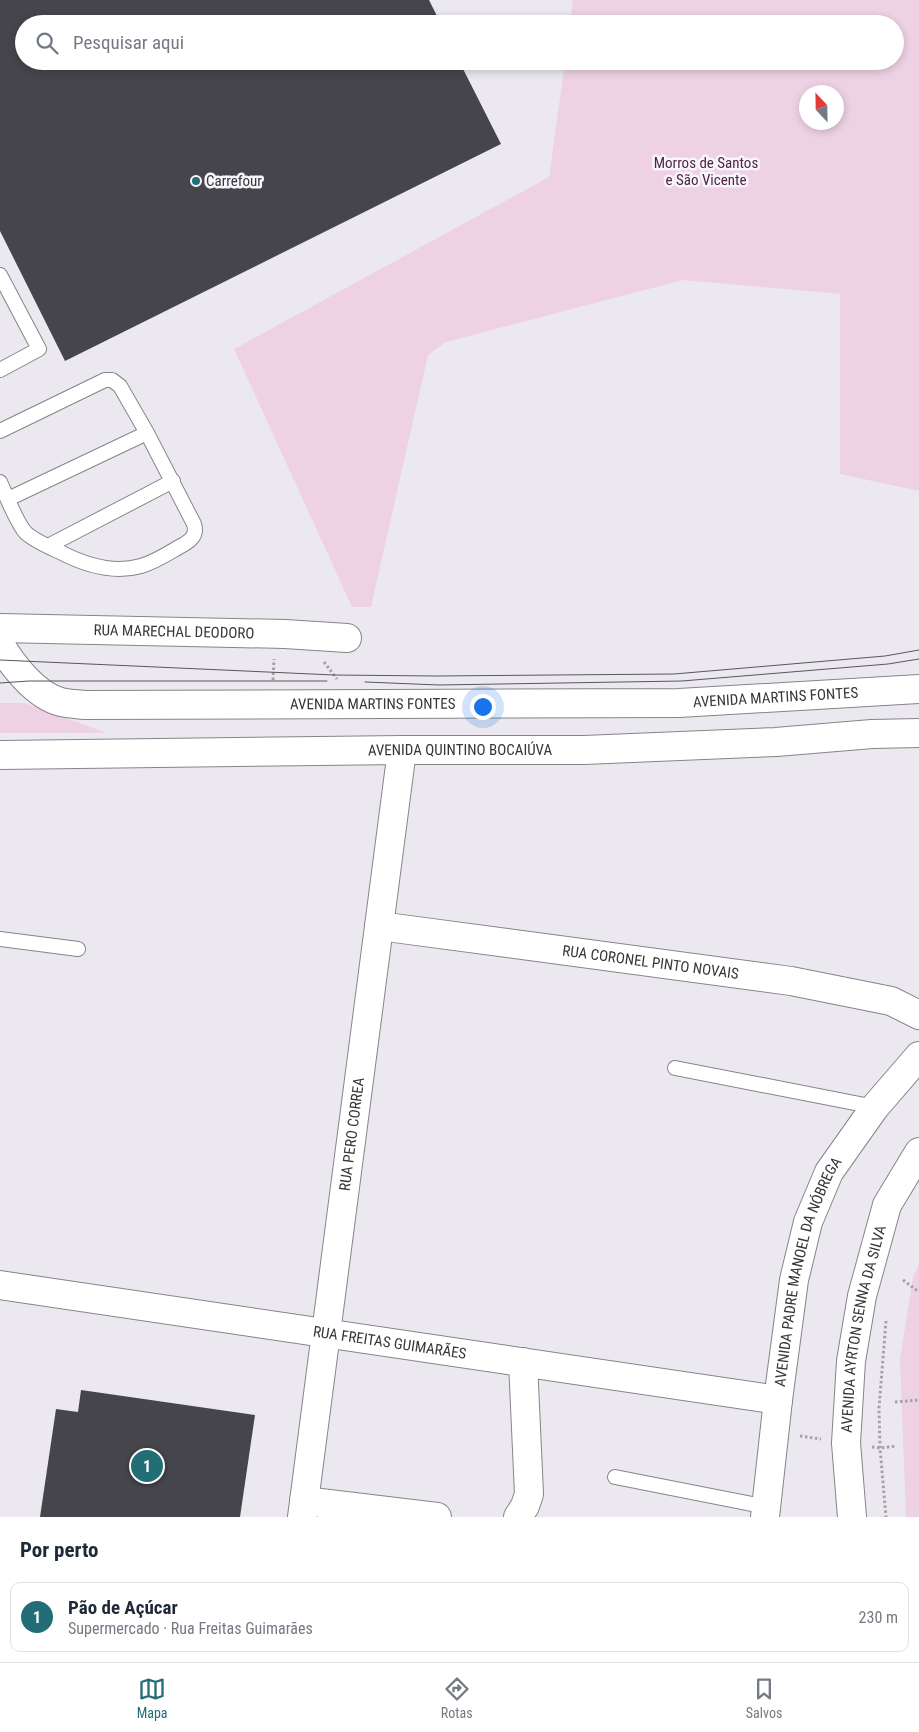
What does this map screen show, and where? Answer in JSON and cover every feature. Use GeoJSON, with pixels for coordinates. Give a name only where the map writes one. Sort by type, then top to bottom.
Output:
{"type":"FeatureCollection","features":[{"type":"Feature","properties":{"kind":"street","name":"RUA MARECHAL DEODORO"},"geometry":{"type":"LineString","coordinates":[[0,628],[285,634],[347,638]]}},
{"type":"Feature","properties":{"kind":"street","name":"AVENIDA MARTINS FONTES"},"geometry":{"type":"LineString","coordinates":[[0,644],[16,668],[42,693],[60,702],[94,705],[679,704],[919,689]]}},
{"type":"Feature","properties":{"kind":"street","name":"AVENIDA QUINTINO BOCAIÚVA"},"geometry":{"type":"LineString","coordinates":[[0,754],[584,750],[776,742],[872,734],[919,733]]}},
{"type":"Feature","properties":{"kind":"street","name":"RUA PERO CORREA"},"geometry":{"type":"LineString","coordinates":[[303,1509],[402,750]]}},
{"type":"Feature","properties":{"kind":"street","name":"RUA CORONEL PINTO NOVAIS"},"geometry":{"type":"LineString","coordinates":[[379,926],[791,981],[891,1001],[919,1015]]}},
{"type":"Feature","properties":{"kind":"street","name":"AVENIDA PADRE MANOEL DA NÓBREGA"},"geometry":{"type":"LineString","coordinates":[[766,1512],[778,1400],[794,1280],[808,1222],[829,1172],[875,1107],[919,1056]]}},
{"type":"Feature","properties":{"kind":"street","name":"AVENIDA AYRTON SENNA DA SILVA"},"geometry":{"type":"LineString","coordinates":[[852,1517],[846,1443],[851,1361],[862,1296],[887,1205],[919,1152]]}},
{"type":"Feature","properties":{"kind":"street","name":"RUA FREITAS GUIMARÃES"},"geometry":{"type":"LineString","coordinates":[[0,1285],[778,1400]]}},
{"type":"Feature","properties":{"kind":"street"},"geometry":{"type":"LineString","coordinates":[[518,1517],[525,1506],[529,1494],[523,1362]]}},
{"type":"Feature","properties":{"kind":"street"},"geometry":{"type":"LineString","coordinates":[[303,1509],[437,1517]]}},
{"type":"Feature","properties":{"kind":"lane"},"geometry":{"type":"LineString","coordinates":[[0,275],[5,296],[39,349],[0,370]]}},
{"type":"Feature","properties":{"kind":"lane"},"geometry":{"type":"LineString","coordinates":[[0,431],[109,380],[117,383],[173,481],[194,524],[195,532],[188,542],[141,566],[102,568],[82,563],[26,534],[0,482]]}},
{"type":"Feature","properties":{"kind":"lane"},"geometry":{"type":"LineString","coordinates":[[8,499],[146,433]]}},
{"type":"Feature","properties":{"kind":"lane"},"geometry":{"type":"LineString","coordinates":[[48,546],[173,481]]}},
{"type":"Feature","properties":{"kind":"lane"},"geometry":{"type":"LineString","coordinates":[[0,939],[78,949]]}},
{"type":"Feature","properties":{"kind":"lane"},"geometry":{"type":"LineString","coordinates":[[675,1068],[875,1107]]}},
{"type":"Feature","properties":{"kind":"lane"},"geometry":{"type":"LineString","coordinates":[[615,1477],[766,1512]]}},
{"type":"Feature","properties":{"kind":"path"},"geometry":{"type":"LineString","coordinates":[[903,1280],[919,1292]]}},
{"type":"Feature","properties":{"kind":"path"},"geometry":{"type":"LineString","coordinates":[[886,1517],[880,1448],[879,1408],[887,1314]]}},
{"type":"Feature","properties":{"kind":"path"},"geometry":{"type":"LineString","coordinates":[[895,1402],[919,1400]]}},
{"type":"Feature","properties":{"kind":"green space","name":"Morros de Santos e São Vicente"},"geometry":{"type":"Polygon","coordinates":[[[573,0],[919,0],[919,491],[840,474],[840,294],[683,280],[446,342],[428,355],[371,607],[352,607],[234,349],[549,177],[564,70],[904,70],[904,15],[571,15],[573,0]]]}},
{"type":"Feature","properties":{"kind":"green space"},"geometry":{"type":"Polygon","coordinates":[[[0,703],[25,703],[107,733],[0,733],[0,703]]]}},
{"type":"Feature","properties":{"kind":"green space"},"geometry":{"type":"Polygon","coordinates":[[[919,1264],[919,1517],[906,1517],[900,1359],[913,1277],[919,1264]]]}},
{"type":"Feature","properties":{"kind":"building"},"geometry":{"type":"Polygon","coordinates":[[[0,0],[429,0],[436,15],[15,15],[15,70],[464,70],[501,144],[65,361],[0,231],[0,0]]]}},
{"type":"Feature","properties":{"kind":"building"},"geometry":{"type":"Polygon","coordinates":[[[81,1390],[255,1415],[240,1517],[40,1517],[56,1409],[78,1412],[81,1390]]]}},
{"type":"Feature","properties":{"kind":"tram line"},"geometry":{"type":"LineString","coordinates":[[0,660],[334,675],[674,674],[885,656],[919,650]]}},
{"type":"Feature","properties":{"kind":"tram line"},"geometry":{"type":"LineString","coordinates":[[365,682],[439,685],[682,681],[888,664],[919,659]]}},
{"type":"Feature","properties":{"kind":"tram line"},"geometry":{"type":"LineString","coordinates":[[0,683],[29,681],[327,681]]}},
{"type":"Feature","properties":{"kind":"place","name":"Carrefour"},"geometry":{"type":"Point","coordinates":[196,181]}},
{"type":"Feature","properties":{"kind":"place","name":"Pão de Açúcar"},"geometry":{"type":"Point","coordinates":[147,1466]}}]}
